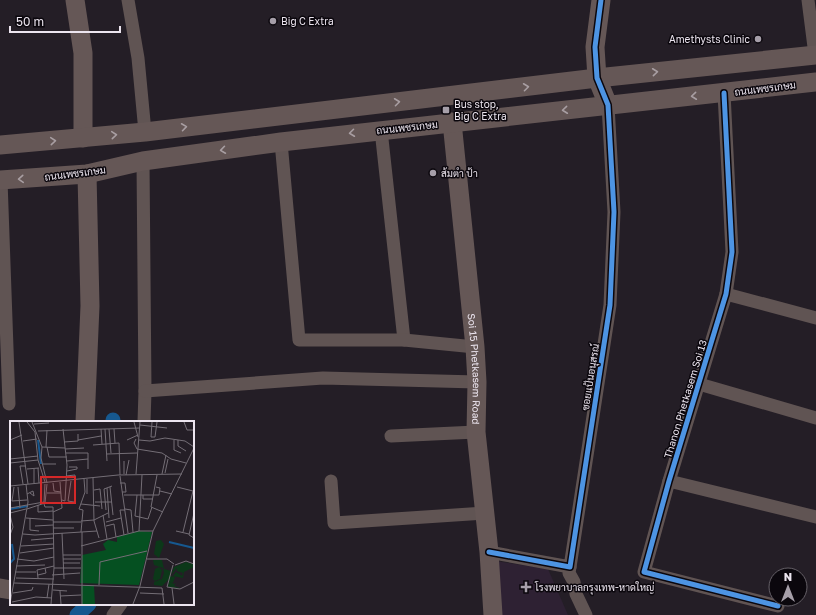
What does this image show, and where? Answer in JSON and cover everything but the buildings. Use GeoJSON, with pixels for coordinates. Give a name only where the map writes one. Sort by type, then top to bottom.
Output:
{"type":"FeatureCollection","features":[{"type":"Feature","properties":{"kind":"main road"},"geometry":{"type":"LineString","coordinates":[[75,0],[84,53],[83,138]]}},
{"type":"Feature","properties":{"kind":"main road"},"geometry":{"type":"LineString","coordinates":[[601,0],[595,47],[597,78],[608,105]]}},
{"type":"Feature","properties":{"kind":"main road"},"geometry":{"type":"LineString","coordinates":[[0,145],[145,132],[597,78],[815,55]]}},
{"type":"Feature","properties":{"kind":"main road","name":"ถนนเพชรเกษม"},"geometry":{"type":"LineString","coordinates":[[0,180],[87,174],[143,162],[281,142],[816,82]]}},
{"type":"Feature","properties":{"kind":"main road","name":"Soi 15 Phetkasem Road"},"geometry":{"type":"LineString","coordinates":[[452,122],[475,346],[477,382],[476,432],[489,552],[493,615]]}},
{"type":"Feature","properties":{"kind":"main road"},"geometry":{"type":"LineString","coordinates":[[85,421],[90,306],[87,174]]}},
{"type":"Feature","properties":{"kind":"main road"},"geometry":{"type":"LineString","coordinates":[[0,588],[10,590]]}},
{"type":"Feature","properties":{"kind":"street"},"geometry":{"type":"LineString","coordinates":[[128,0],[138,58],[145,132]]}},
{"type":"Feature","properties":{"kind":"street"},"geometry":{"type":"LineString","coordinates":[[808,0],[815,55]]}},
{"type":"Feature","properties":{"kind":"street","name":"Thanon Phetkasem Soi 13"},"geometry":{"type":"LineString","coordinates":[[724,92],[732,252],[726,294],[669,481],[644,572],[768,603]]}},
{"type":"Feature","properties":{"kind":"street","name":"ซอยแป้นอนุสรณ์"},"geometry":{"type":"LineString","coordinates":[[570,567],[610,305],[614,212],[608,105]]}},
{"type":"Feature","properties":{"kind":"street"},"geometry":{"type":"LineString","coordinates":[[381,130],[404,340]]}},
{"type":"Feature","properties":{"kind":"street"},"geometry":{"type":"LineString","coordinates":[[281,142],[299,340],[404,340],[475,346]]}},
{"type":"Feature","properties":{"kind":"street"},"geometry":{"type":"LineString","coordinates":[[143,162],[144,421]]}},
{"type":"Feature","properties":{"kind":"street"},"geometry":{"type":"LineString","coordinates":[[0,180],[9,404]]}},
{"type":"Feature","properties":{"kind":"street"},"geometry":{"type":"LineString","coordinates":[[726,294],[816,318]]}},
{"type":"Feature","properties":{"kind":"street"},"geometry":{"type":"LineString","coordinates":[[145,391],[323,378],[477,382]]}},
{"type":"Feature","properties":{"kind":"street"},"geometry":{"type":"LineString","coordinates":[[699,384],[816,418]]}},
{"type":"Feature","properties":{"kind":"street"},"geometry":{"type":"LineString","coordinates":[[391,436],[476,432]]}},
{"type":"Feature","properties":{"kind":"street"},"geometry":{"type":"LineString","coordinates":[[331,480],[334,522],[485,513]]}},
{"type":"Feature","properties":{"kind":"street"},"geometry":{"type":"LineString","coordinates":[[669,481],[816,517]]}},
{"type":"Feature","properties":{"kind":"street"},"geometry":{"type":"LineString","coordinates":[[489,552],[570,567],[569,573],[574,582],[576,594],[586,615]]}},
{"type":"Feature","properties":{"kind":"street"},"geometry":{"type":"LineString","coordinates":[[113,615],[120,605]]}},
{"type":"Feature","properties":{"kind":"shaded area","name":"โรงพยาบาลกรุงเทพ-หาดใหญ่"},"geometry":{"type":"Polygon","coordinates":[[[495,561],[548,569],[568,615],[499,615],[495,561]]]}},
{"type":"Feature","properties":{"kind":"waterway"},"geometry":{"type":"LineString","coordinates":[[77,615],[88,605]]}},
{"type":"Feature","properties":{"kind":"cycle path"},"geometry":{"type":"LineString","coordinates":[[489,552],[570,567],[610,305],[614,212],[608,105],[597,78],[595,47],[601,0]]}},
{"type":"Feature","properties":{"kind":"cycle path"},"geometry":{"type":"LineString","coordinates":[[724,93],[732,252],[726,294],[669,481],[644,572],[768,603]]}},
{"type":"Feature","properties":{"kind":"place","name":"Big C Extra"},"geometry":{"type":"Point","coordinates":[273,21]}},
{"type":"Feature","properties":{"kind":"place","name":"Amethysts Clinic"},"geometry":{"type":"Point","coordinates":[758,39]}},
{"type":"Feature","properties":{"kind":"place","name":"Bus stop, Big C Extra"},"geometry":{"type":"Point","coordinates":[446,110]}},
{"type":"Feature","properties":{"kind":"place","name":"ส้มตำ ป้า"},"geometry":{"type":"Point","coordinates":[433,173]}},
{"type":"Feature","properties":{"kind":"place","name":"โรงพยาบาลกรุงเทพ-หาดใหญ่"},"geometry":{"type":"Point","coordinates":[526,587]}}]}
